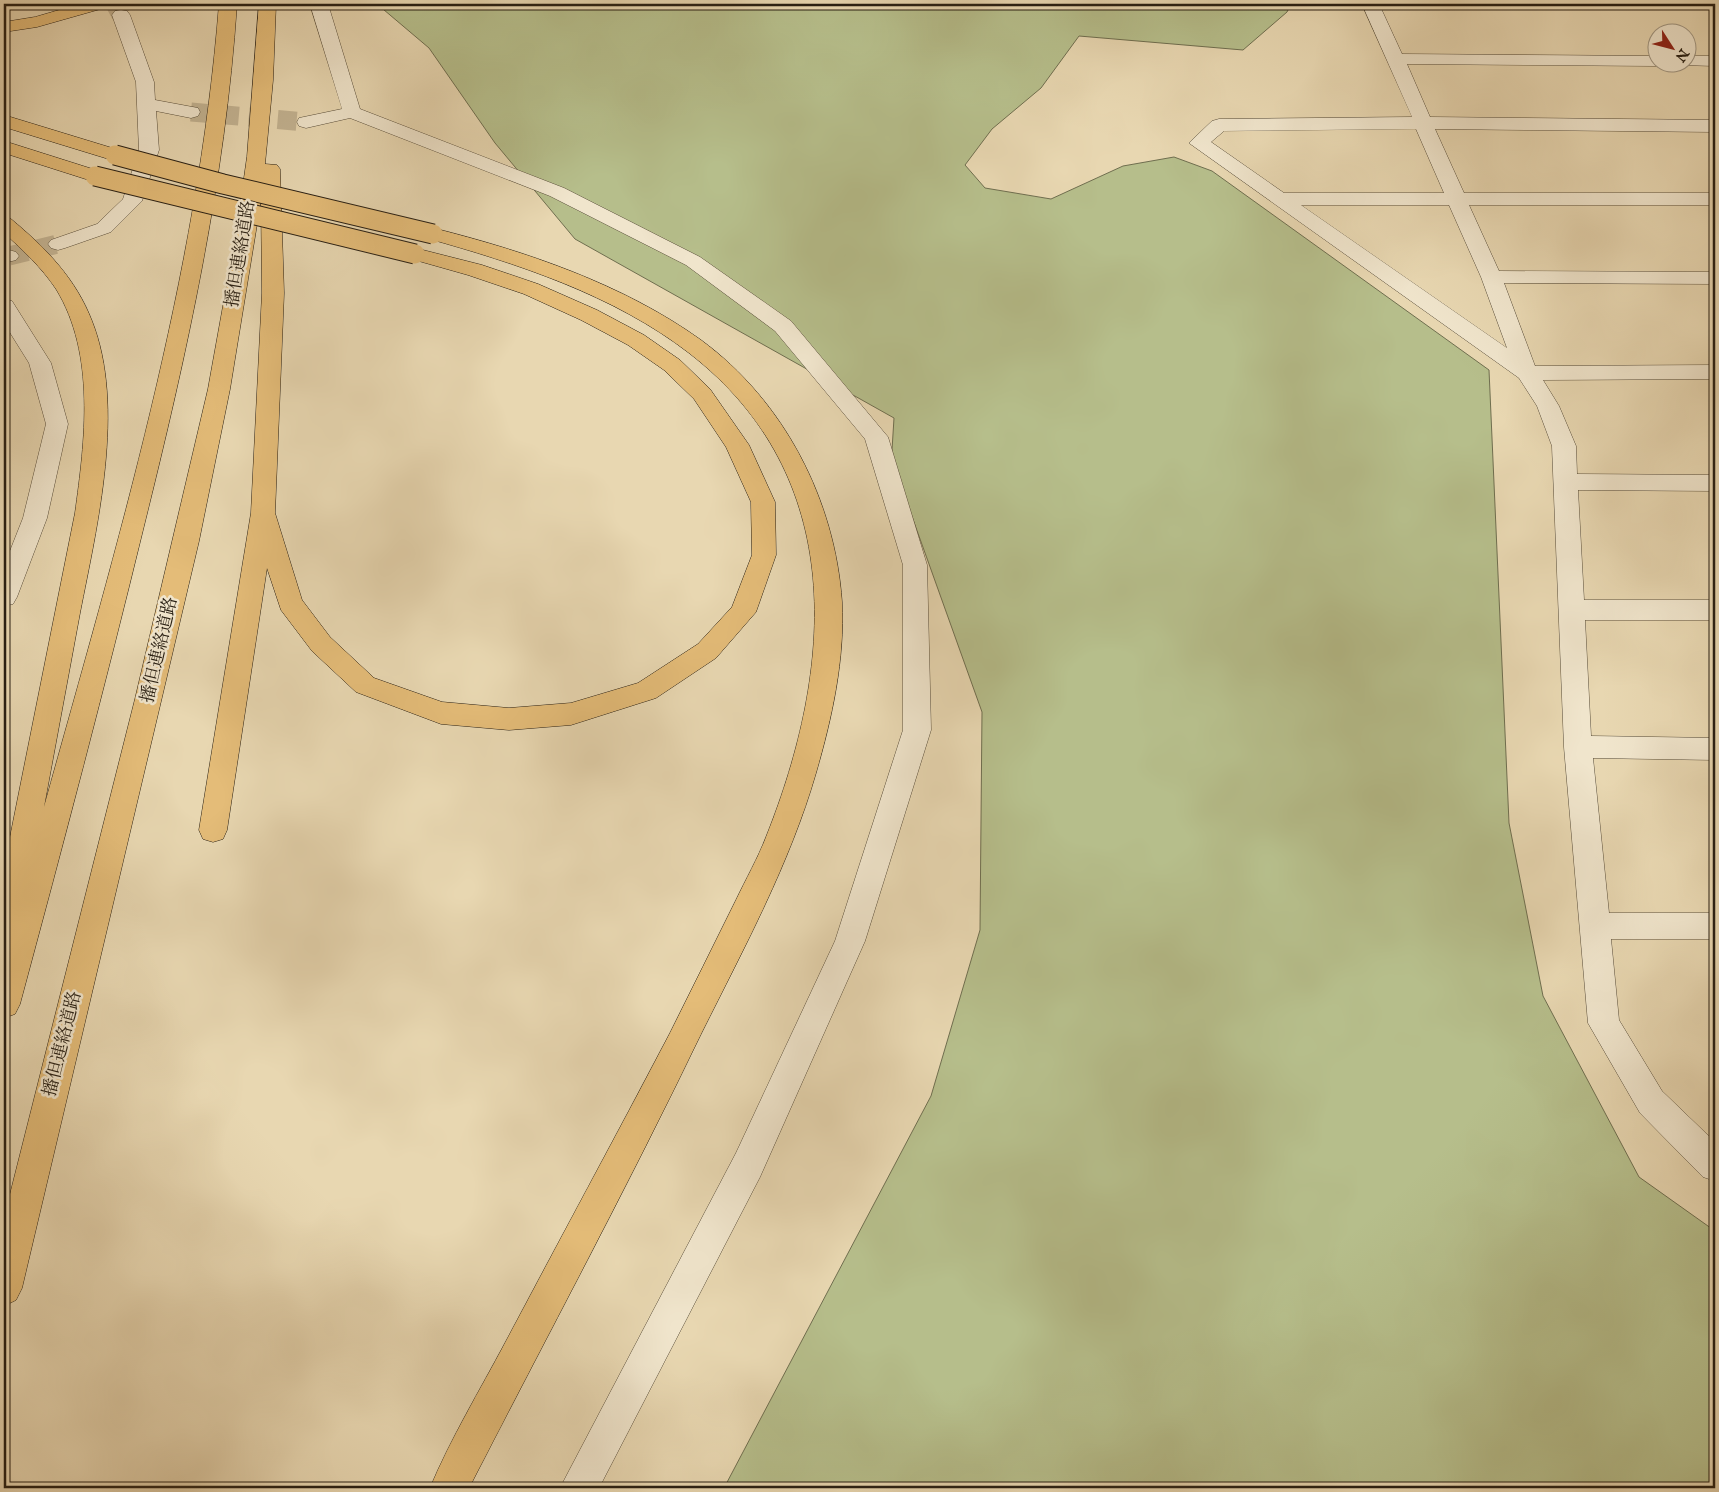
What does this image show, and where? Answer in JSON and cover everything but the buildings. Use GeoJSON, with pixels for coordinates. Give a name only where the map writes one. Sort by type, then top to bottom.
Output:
{"type":"FeatureCollection","features":[{"type":"Feature","properties":{"kind":"highway"},"geometry":{"type":"LineString","coordinates":[[4,27],[37,22],[98,4]]}},
{"type":"Feature","properties":{"kind":"highway"},"geometry":{"type":"LineString","coordinates":[[4,1004],[58,812],[165,394],[194,257],[211,158],[226,44],[228,4]]}},
{"type":"Feature","properties":{"kind":"highway","name":"播但連絡道路"},"geometry":{"type":"LineString","coordinates":[[4,1288],[124,805],[187,537],[217,398],[251,194],[266,38],[267,4]]}},
{"type":"Feature","properties":{"kind":"highway"},"geometry":{"type":"LineString","coordinates":[[213,830],[263,513],[273,293],[266,38]]}},
{"type":"Feature","properties":{"kind":"highway"},"geometry":{"type":"LineString","coordinates":[[4,121],[424,244],[475,270],[531,289],[589,315],[636,340],[672,366],[702,394],[737,445],[763,502],[764,555],[743,612],[706,651],[647,691],[571,714],[509,719],[441,713],[366,685],[321,644],[290,603],[263,513]]}},
{"type":"Feature","properties":{"kind":"highway"},"geometry":{"type":"LineString","coordinates":[[4,147],[95,176],[424,244],[493,250],[553,271],[611,297],[660,324],[701,351],[731,377],[759,410],[787,452],[807,494],[822,545],[830,605],[825,668],[812,738],[784,828],[711,985],[449,1488]]}},
{"type":"Feature","properties":{"kind":"highway"},"geometry":{"type":"LineString","coordinates":[[4,223],[52,269],[72,299],[85,333],[92,370],[95,461],[87,512],[4,941]]}},
{"type":"Feature","properties":{"kind":"street"},"geometry":{"type":"LineString","coordinates":[[319,4],[352,112]]}},
{"type":"Feature","properties":{"kind":"street"},"geometry":{"type":"LineString","coordinates":[[1371,4],[1491,277],[1527,373],[1548,406],[1564,446],[1578,747],[1604,1023],[1651,1102],[1715,1165]]}},
{"type":"Feature","properties":{"kind":"street"},"geometry":{"type":"LineString","coordinates":[[58,244],[104,228],[132,201],[149,150],[145,82],[121,15]]}},
{"type":"Feature","properties":{"kind":"street"},"geometry":{"type":"LineString","coordinates":[[1396,59],[1646,61]]}},
{"type":"Feature","properties":{"kind":"street"},"geometry":{"type":"LineString","coordinates":[[1696,61],[1715,61]]}},
{"type":"Feature","properties":{"kind":"street"},"geometry":{"type":"LineString","coordinates":[[146,104],[191,112]]}},
{"type":"Feature","properties":{"kind":"street"},"geometry":{"type":"LineString","coordinates":[[306,122],[352,112],[557,192],[692,261],[782,326],[876,437],[915,565],[917,730],[850,941],[748,1165],[579,1488]]}},
{"type":"Feature","properties":{"kind":"street"},"geometry":{"type":"LineString","coordinates":[[1715,126],[1423,123],[1219,125],[1198,143],[1281,199],[1527,373],[1715,372]]}},
{"type":"Feature","properties":{"kind":"street"},"geometry":{"type":"LineString","coordinates":[[1281,199],[1715,199]]}},
{"type":"Feature","properties":{"kind":"street"},"geometry":{"type":"LineString","coordinates":[[1491,277],[1715,278]]}},
{"type":"Feature","properties":{"kind":"street"},"geometry":{"type":"LineString","coordinates":[[4,306],[40,363],[57,424],[35,518],[4,597]]}},
{"type":"Feature","properties":{"kind":"street"},"geometry":{"type":"LineString","coordinates":[[1566,482],[1715,483]]}},
{"type":"Feature","properties":{"kind":"street"},"geometry":{"type":"LineString","coordinates":[[1572,610],[1715,610]]}},
{"type":"Feature","properties":{"kind":"street"},"geometry":{"type":"LineString","coordinates":[[1578,747],[1715,749]]}},
{"type":"Feature","properties":{"kind":"street"},"geometry":{"type":"LineString","coordinates":[[1594,926],[1715,926]]}},
{"type":"Feature","properties":{"kind":"green space"},"geometry":{"type":"Polygon","coordinates":[[[377,4],[1291,4],[1287,12],[1243,50],[1079,36],[1041,88],[992,129],[965,165],[985,188],[1051,199],[1123,166],[1174,157],[1212,171],[1489,370],[1509,823],[1543,996],[1639,1177],[1715,1231],[1715,1488],[724,1488],[931,1096],[980,930],[982,712],[910,511],[889,498],[894,418],[575,239],[495,143],[429,48],[377,4]]]}},
{"type":"Feature","properties":{"kind":"tunnel"},"geometry":{"type":"LineString","coordinates":[[115,4],[121,15]]}},
{"type":"Feature","properties":{"kind":"tunnel"},"geometry":{"type":"LineString","coordinates":[[191,112],[306,122]]}},
{"type":"Feature","properties":{"kind":"tunnel"},"geometry":{"type":"LineString","coordinates":[[9,256],[58,244]]}}]}
